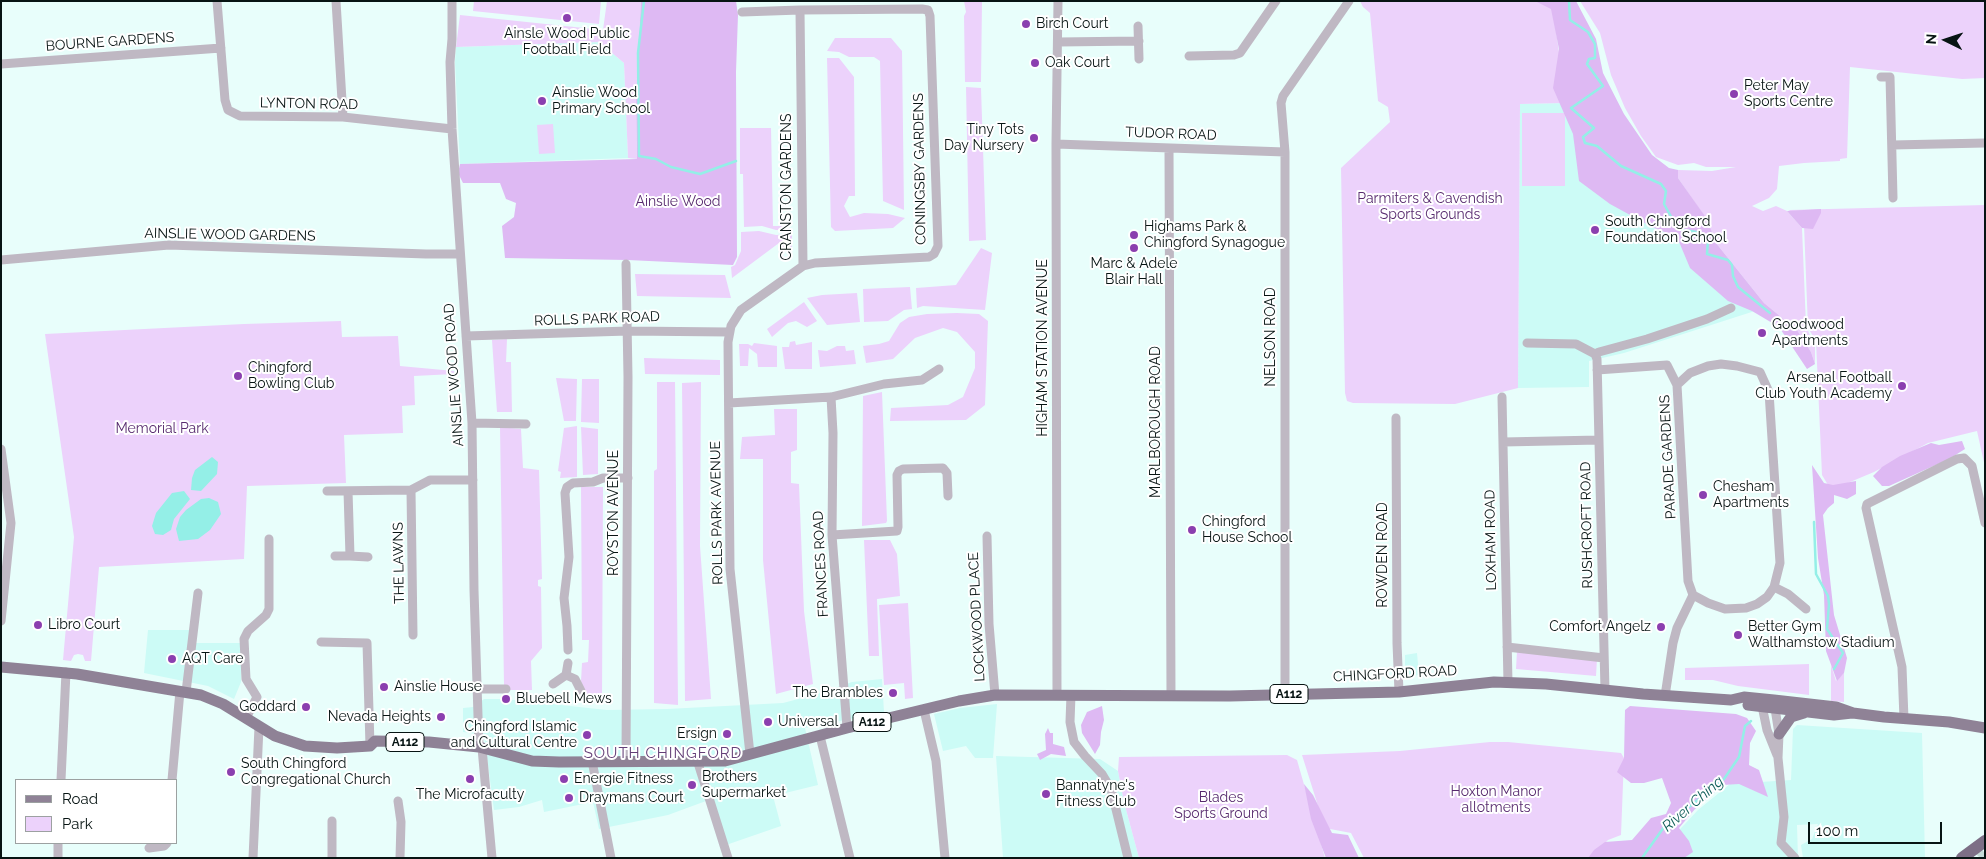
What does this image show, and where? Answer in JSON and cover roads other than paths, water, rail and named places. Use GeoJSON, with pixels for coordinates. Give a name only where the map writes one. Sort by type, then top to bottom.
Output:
{"type":"FeatureCollection","features":[{"type":"Feature","properties":{"kind":"highway"},"geometry":{"type":"LineString","coordinates":[[1962,858],[1985,841]]}},
{"type":"Feature","properties":{"kind":"main road","name":"A112"},"geometry":{"type":"LineString","coordinates":[[1,667],[66,672],[183,691],[214,700],[259,727],[291,743],[305,746],[325,748],[370,746],[375,742],[429,742],[481,748],[532,761],[559,762],[724,762],[847,728],[959,701],[996,695],[1057,695]]}},
{"type":"Feature","properties":{"kind":"main road","name":"CHINGFORD ROAD"},"geometry":{"type":"LineString","coordinates":[[1057,695],[1171,696],[1399,692],[1508,683],[1546,684],[1665,696],[1733,700],[1744,704],[1761,703],[1836,707],[1853,713]]}},
{"type":"Feature","properties":{"kind":"main road","name":"CHINGFORD ROAD"},"geometry":{"type":"LineString","coordinates":[[1774,704],[1805,712],[1834,715],[1853,713],[1954,723],[1983,729]]}},
{"type":"Feature","properties":{"kind":"main road"},"geometry":{"type":"LineString","coordinates":[[1779,734],[1791,717],[1805,712]]}},
{"type":"Feature","properties":{"kind":"street"},"geometry":{"type":"LineString","coordinates":[[217,1],[221,48]]}},
{"type":"Feature","properties":{"kind":"street"},"geometry":{"type":"LineString","coordinates":[[336,1],[343,117]]}},
{"type":"Feature","properties":{"kind":"street","name":"AINSLIE WOOD ROAD"},"geometry":{"type":"LineString","coordinates":[[452,1],[450,62],[452,129],[472,423],[478,689],[481,748],[492,858]]}},
{"type":"Feature","properties":{"kind":"street","name":"HIGHAM STATION AVENUE"},"geometry":{"type":"LineString","coordinates":[[1057,695],[1056,144],[1058,1]]}},
{"type":"Feature","properties":{"kind":"street"},"geometry":{"type":"LineString","coordinates":[[1190,56],[1234,55],[1240,53],[1276,1]]}},
{"type":"Feature","properties":{"kind":"street","name":"NELSON ROAD"},"geometry":{"type":"LineString","coordinates":[[1285,694],[1285,152],[1282,99],[1349,1]]}},
{"type":"Feature","properties":{"kind":"street"},"geometry":{"type":"LineString","coordinates":[[742,12],[800,10]]}},
{"type":"Feature","properties":{"kind":"street","name":"CONINGSBY GARDENS"},"geometry":{"type":"LineString","coordinates":[[800,10],[928,10],[930,16],[937,250],[929,257],[815,263],[803,266]]}},
{"type":"Feature","properties":{"kind":"street","name":"CRANSTON GARDENS"},"geometry":{"type":"LineString","coordinates":[[729,332],[741,310],[803,266],[800,10]]}},
{"type":"Feature","properties":{"kind":"street"},"geometry":{"type":"LineString","coordinates":[[1138,26],[1139,58]]}},
{"type":"Feature","properties":{"kind":"street"},"geometry":{"type":"LineString","coordinates":[[1058,42],[1139,41]]}},
{"type":"Feature","properties":{"kind":"street","name":"BOURNE GARDENS"},"geometry":{"type":"LineString","coordinates":[[1,64],[221,48]]}},
{"type":"Feature","properties":{"kind":"street","name":"LYNTON ROAD"},"geometry":{"type":"LineString","coordinates":[[221,48],[225,100],[228,110],[240,116],[343,117],[452,129]]}},
{"type":"Feature","properties":{"kind":"street"},"geometry":{"type":"LineString","coordinates":[[1881,77],[1890,77],[1893,198]]}},
{"type":"Feature","properties":{"kind":"street"},"geometry":{"type":"LineString","coordinates":[[1892,145],[1985,143]]}},
{"type":"Feature","properties":{"kind":"street","name":"TUDOR ROAD"},"geometry":{"type":"LineString","coordinates":[[1056,144],[1285,152]]}},
{"type":"Feature","properties":{"kind":"street","name":"MARLBOROUGH ROAD"},"geometry":{"type":"LineString","coordinates":[[1169,148],[1171,696]]}},
{"type":"Feature","properties":{"kind":"street","name":"AINSLIE WOOD GARDENS"},"geometry":{"type":"LineString","coordinates":[[1,260],[169,245],[460,254]]}},
{"type":"Feature","properties":{"kind":"street","name":"ROYSTON AVENUE"},"geometry":{"type":"LineString","coordinates":[[626,264],[628,331],[626,761]]}},
{"type":"Feature","properties":{"kind":"street"},"geometry":{"type":"LineString","coordinates":[[1527,343],[1576,344],[1585,347],[1596,357],[1598,352],[1707,319],[1731,308]]}},
{"type":"Feature","properties":{"kind":"street","name":"ROLLS PARK ROAD"},"geometry":{"type":"LineString","coordinates":[[466,336],[628,331],[729,332]]}},
{"type":"Feature","properties":{"kind":"street","name":"ROLLS PARK AVENUE"},"geometry":{"type":"LineString","coordinates":[[729,332],[730,569],[750,754]]}},
{"type":"Feature","properties":{"kind":"street","name":"RUSHCROFT ROAD"},"geometry":{"type":"LineString","coordinates":[[1596,357],[1604,690]]}},
{"type":"Feature","properties":{"kind":"street","name":"PARADE GARDENS"},"geometry":{"type":"LineString","coordinates":[[1693,595],[1688,581],[1678,384],[1690,373],[1708,366],[1721,364],[1760,372],[1769,392],[1780,563],[1774,587]]}},
{"type":"Feature","properties":{"kind":"street"},"geometry":{"type":"LineString","coordinates":[[1597,370],[1667,365],[1678,384]]}},
{"type":"Feature","properties":{"kind":"street"},"geometry":{"type":"LineString","coordinates":[[729,403],[830,397],[884,384],[922,380],[939,369]]}},
{"type":"Feature","properties":{"kind":"street","name":"FRANCES ROAD"},"geometry":{"type":"LineString","coordinates":[[830,397],[833,433],[832,535],[847,728]]}},
{"type":"Feature","properties":{"kind":"street","name":"LOXHAM ROAD"},"geometry":{"type":"LineString","coordinates":[[1502,397],[1508,683]]}},
{"type":"Feature","properties":{"kind":"street","name":"ROWDEN ROAD"},"geometry":{"type":"LineString","coordinates":[[1396,418],[1399,692]]}},
{"type":"Feature","properties":{"kind":"street"},"geometry":{"type":"LineString","coordinates":[[472,423],[526,424]]}},
{"type":"Feature","properties":{"kind":"street"},"geometry":{"type":"LineString","coordinates":[[1504,442],[1599,440]]}},
{"type":"Feature","properties":{"kind":"street"},"geometry":{"type":"LineString","coordinates":[[1,449],[12,523],[1,621]]}},
{"type":"Feature","properties":{"kind":"street"},"geometry":{"type":"LineString","coordinates":[[1904,719],[1902,667],[1866,508],[1867,504],[1957,459],[1964,458],[1972,466],[1985,523]]}},
{"type":"Feature","properties":{"kind":"street"},"geometry":{"type":"LineString","coordinates":[[832,535],[897,531],[897,475],[903,469],[943,468],[947,473],[948,496]]}},
{"type":"Feature","properties":{"kind":"street"},"geometry":{"type":"LineString","coordinates":[[568,650],[564,598],[569,556],[565,492],[573,483],[593,482],[603,478],[628,478]]}},
{"type":"Feature","properties":{"kind":"street"},"geometry":{"type":"LineString","coordinates":[[327,492],[411,490],[430,480],[472,480]]}},
{"type":"Feature","properties":{"kind":"street","name":"THE LAWNS"},"geometry":{"type":"LineString","coordinates":[[411,490],[413,635]]}},
{"type":"Feature","properties":{"kind":"street"},"geometry":{"type":"LineString","coordinates":[[348,491],[350,556]]}},
{"type":"Feature","properties":{"kind":"street","name":"LOCKWOOD PLACE"},"geometry":{"type":"LineString","coordinates":[[987,536],[988,624],[996,695]]}},
{"type":"Feature","properties":{"kind":"street"},"geometry":{"type":"LineString","coordinates":[[246,718],[257,697],[246,679],[244,639],[248,631],[269,609],[269,540]]}},
{"type":"Feature","properties":{"kind":"street"},"geometry":{"type":"LineString","coordinates":[[335,556],[368,557]]}},
{"type":"Feature","properties":{"kind":"street"},"geometry":{"type":"LineString","coordinates":[[1665,696],[1675,636],[1693,595],[1725,609],[1746,608],[1768,597],[1774,587],[1788,594],[1806,609]]}},
{"type":"Feature","properties":{"kind":"street"},"geometry":{"type":"LineString","coordinates":[[172,779],[198,593]]}},
{"type":"Feature","properties":{"kind":"street"},"geometry":{"type":"LineString","coordinates":[[322,642],[367,643],[370,746]]}},
{"type":"Feature","properties":{"kind":"street"},"geometry":{"type":"LineString","coordinates":[[1507,648],[1604,658]]}},
{"type":"Feature","properties":{"kind":"street"},"geometry":{"type":"LineString","coordinates":[[553,684],[566,675],[568,664]]}},
{"type":"Feature","properties":{"kind":"street"},"geometry":{"type":"LineString","coordinates":[[61,779],[66,672]]}},
{"type":"Feature","properties":{"kind":"street"},"geometry":{"type":"LineString","coordinates":[[566,675],[575,679],[581,691]]}},
{"type":"Feature","properties":{"kind":"street"},"geometry":{"type":"LineString","coordinates":[[478,689],[506,689]]}},
{"type":"Feature","properties":{"kind":"street"},"geometry":{"type":"LineString","coordinates":[[1071,695],[1070,722],[1074,742],[1109,784],[1128,858]]}},
{"type":"Feature","properties":{"kind":"street"},"geometry":{"type":"LineString","coordinates":[[1761,703],[1767,730],[1778,758]]}},
{"type":"Feature","properties":{"kind":"street"},"geometry":{"type":"LineString","coordinates":[[1774,704],[1779,734],[1778,758],[1784,817],[1781,843],[1795,858]]}},
{"type":"Feature","properties":{"kind":"street"},"geometry":{"type":"LineString","coordinates":[[924,710],[936,761],[945,858]]}},
{"type":"Feature","properties":{"kind":"street"},"geometry":{"type":"LineString","coordinates":[[253,858],[259,727]]}},
{"type":"Feature","properties":{"kind":"street"},"geometry":{"type":"LineString","coordinates":[[820,736],[850,858]]}},
{"type":"Feature","properties":{"kind":"street"},"geometry":{"type":"LineString","coordinates":[[592,761],[611,858]]}},
{"type":"Feature","properties":{"kind":"street"},"geometry":{"type":"LineString","coordinates":[[698,763],[728,858]]}},
{"type":"Feature","properties":{"kind":"street"},"geometry":{"type":"LineString","coordinates":[[398,801],[401,822],[400,858]]}},
{"type":"Feature","properties":{"kind":"street"},"geometry":{"type":"LineString","coordinates":[[332,821],[332,858]]}},
{"type":"Feature","properties":{"kind":"street"},"geometry":{"type":"LineString","coordinates":[[58,844],[58,858]]}},
{"type":"Feature","properties":{"kind":"street"},"geometry":{"type":"LineString","coordinates":[[149,848],[166,844]]}},
{"type":"Feature","properties":{"kind":"water"},"geometry":{"type":"Polygon","coordinates":[[[212,457],[218,462],[217,474],[201,491],[191,490],[195,470],[212,457]]]}},
{"type":"Feature","properties":{"kind":"water"},"geometry":{"type":"Polygon","coordinates":[[[184,491],[190,499],[174,519],[171,530],[163,535],[155,534],[152,526],[156,513],[172,493],[184,491]]]}},
{"type":"Feature","properties":{"kind":"water"},"geometry":{"type":"Polygon","coordinates":[[[209,498],[218,502],[221,514],[210,530],[198,539],[179,541],[176,529],[180,517],[201,499],[209,498]]]}},
{"type":"Feature","properties":{"kind":"waterway"},"geometry":{"type":"LineString","coordinates":[[644,1],[638,53],[639,156],[656,159],[671,167],[700,174],[736,161]]}},
{"type":"Feature","properties":{"kind":"waterway","name":"River Ching"},"geometry":{"type":"LineString","coordinates":[[1569,1],[1570,20],[1588,32],[1595,44],[1595,58],[1589,59],[1587,64],[1603,86],[1571,108],[1594,128],[1583,137],[1585,143],[1597,146],[1621,166],[1661,184],[1666,191],[1664,204],[1678,229],[1696,232],[1708,240],[1707,254],[1728,260],[1732,265],[1733,276],[1738,287],[1770,313]]}},
{"type":"Feature","properties":{"kind":"waterway","name":"River Ching"},"geometry":{"type":"LineString","coordinates":[[1814,522],[1816,574],[1828,596],[1829,604],[1827,629],[1843,653],[1834,669]]}},
{"type":"Feature","properties":{"kind":"waterway","name":"River Ching"},"geometry":{"type":"LineString","coordinates":[[1642,858],[1664,827],[1724,779],[1739,757],[1745,726],[1751,721]]}},
{"type":"Feature","properties":{"kind":"tunnel"},"geometry":{"type":"LineString","coordinates":[[1980,858],[1985,853]]}},
{"type":"Feature","properties":{"kind":"place","name":"Ainsle Wood Public Football Field"},"geometry":{"type":"Point","coordinates":[567,18]}},
{"type":"Feature","properties":{"kind":"place","name":"Birch Court"},"geometry":{"type":"Point","coordinates":[1026,24]}},
{"type":"Feature","properties":{"kind":"place","name":"Oak Court"},"geometry":{"type":"Point","coordinates":[1035,63]}},
{"type":"Feature","properties":{"kind":"place","name":"Peter May Sports Centre"},"geometry":{"type":"Point","coordinates":[1734,94]}},
{"type":"Feature","properties":{"kind":"place","name":"Ainslie Wood Primary School"},"geometry":{"type":"Point","coordinates":[542,101]}},
{"type":"Feature","properties":{"kind":"place","name":"Tiny Tots Day Nursery"},"geometry":{"type":"Point","coordinates":[1034,138]}},
{"type":"Feature","properties":{"kind":"place","name":"South Chingford Foundation School"},"geometry":{"type":"Point","coordinates":[1595,230]}},
{"type":"Feature","properties":{"kind":"place","name":"Highams Park & Chingford Synagogue"},"geometry":{"type":"Point","coordinates":[1134,235]}},
{"type":"Feature","properties":{"kind":"place","name":"Marc & Adele Blair Hall"},"geometry":{"type":"Point","coordinates":[1134,248]}},
{"type":"Feature","properties":{"kind":"place","name":"Goodwood Apartments"},"geometry":{"type":"Point","coordinates":[1762,333]}},
{"type":"Feature","properties":{"kind":"place","name":"Chingford Bowling Club"},"geometry":{"type":"Point","coordinates":[238,376]}},
{"type":"Feature","properties":{"kind":"place","name":"Arsenal Football Club Youth Academy"},"geometry":{"type":"Point","coordinates":[1902,386]}},
{"type":"Feature","properties":{"kind":"place","name":"Chesham Apartments"},"geometry":{"type":"Point","coordinates":[1703,495]}},
{"type":"Feature","properties":{"kind":"place","name":"Chingford House School"},"geometry":{"type":"Point","coordinates":[1192,530]}},
{"type":"Feature","properties":{"kind":"place","name":"Libro Court"},"geometry":{"type":"Point","coordinates":[38,625]}},
{"type":"Feature","properties":{"kind":"place","name":"Comfort Angelz"},"geometry":{"type":"Point","coordinates":[1661,627]}},
{"type":"Feature","properties":{"kind":"place","name":"Better Gym Walthamstow Stadium"},"geometry":{"type":"Point","coordinates":[1738,635]}},
{"type":"Feature","properties":{"kind":"place","name":"AQT Care"},"geometry":{"type":"Point","coordinates":[172,659]}},
{"type":"Feature","properties":{"kind":"place","name":"Ainslie House"},"geometry":{"type":"Point","coordinates":[384,687]}},
{"type":"Feature","properties":{"kind":"place","name":"The Brambles"},"geometry":{"type":"Point","coordinates":[893,693]}},
{"type":"Feature","properties":{"kind":"place","name":"Bluebell Mews"},"geometry":{"type":"Point","coordinates":[506,699]}},
{"type":"Feature","properties":{"kind":"place","name":"Goddard"},"geometry":{"type":"Point","coordinates":[306,707]}},
{"type":"Feature","properties":{"kind":"place","name":"Nevada Heights"},"geometry":{"type":"Point","coordinates":[441,717]}},
{"type":"Feature","properties":{"kind":"place","name":"Universal"},"geometry":{"type":"Point","coordinates":[768,722]}},
{"type":"Feature","properties":{"kind":"place","name":"Ersign"},"geometry":{"type":"Point","coordinates":[727,734]}},
{"type":"Feature","properties":{"kind":"place","name":"Chingford Islamic and Cultural Centre"},"geometry":{"type":"Point","coordinates":[587,735]}},
{"type":"Feature","properties":{"kind":"place","name":"South Chingford Congregational Church"},"geometry":{"type":"Point","coordinates":[231,772]}},
{"type":"Feature","properties":{"kind":"place","name":"The Microfaculty"},"geometry":{"type":"Point","coordinates":[470,779]}},
{"type":"Feature","properties":{"kind":"place","name":"Energie Fitness"},"geometry":{"type":"Point","coordinates":[564,779]}},
{"type":"Feature","properties":{"kind":"place","name":"Brothers Supermarket"},"geometry":{"type":"Point","coordinates":[692,785]}},
{"type":"Feature","properties":{"kind":"place","name":"Bannatyne's Fitness Club"},"geometry":{"type":"Point","coordinates":[1046,794]}},
{"type":"Feature","properties":{"kind":"place","name":"Draymans Court"},"geometry":{"type":"Point","coordinates":[569,798]}},
{"type":"Feature","properties":{"kind":"district","name":"SOUTH CHINGFORD"},"geometry":{"type":"Point","coordinates":[663,753]}},
{"type":"Feature","properties":{"kind":"park label","name":"Ainslie Wood"},"geometry":{"type":"Point","coordinates":[678,202]}},
{"type":"Feature","properties":{"kind":"park label","name":"Parmiters & Cavendish Sports Grounds"},"geometry":{"type":"Point","coordinates":[1430,207]}},
{"type":"Feature","properties":{"kind":"park label","name":"Memorial Park"},"geometry":{"type":"Point","coordinates":[162,429]}},
{"type":"Feature","properties":{"kind":"park label","name":"Hoxton Manor allotments"},"geometry":{"type":"Point","coordinates":[1496,800]}},
{"type":"Feature","properties":{"kind":"park label","name":"Blades Sports Ground"},"geometry":{"type":"Point","coordinates":[1221,806]}}]}
